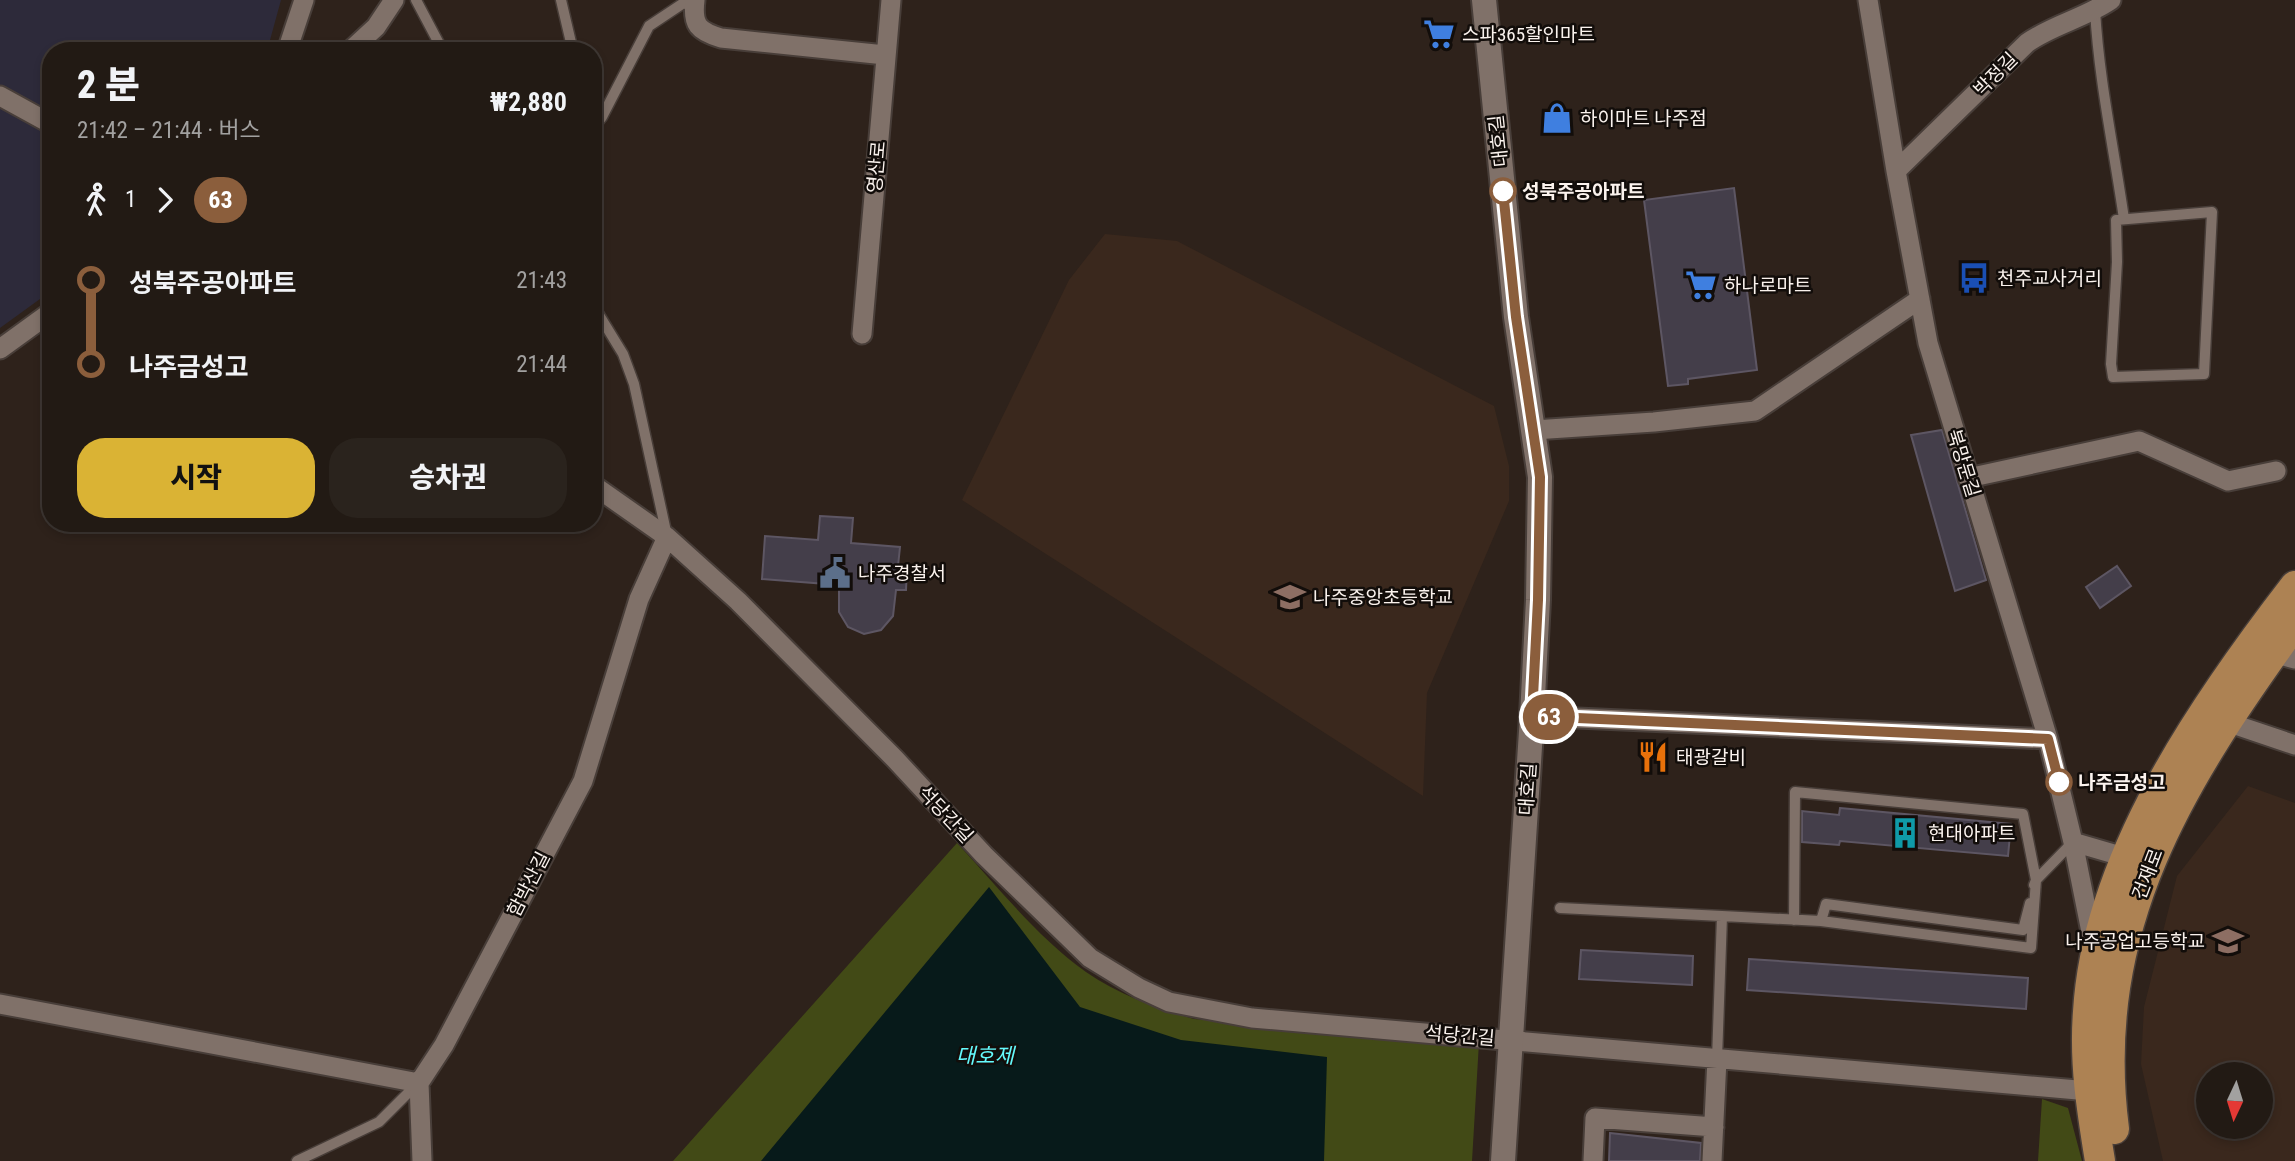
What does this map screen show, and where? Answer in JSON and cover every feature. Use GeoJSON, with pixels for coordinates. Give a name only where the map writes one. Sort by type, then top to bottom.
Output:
{"type":"FeatureCollection","features":[{"type":"Feature","properties":{"kind":"main road","name":"건재로"},"geometry":{"type":"LineString","coordinates":[[2100,1161],[2089,1091],[2088,1013],[2095,953],[2109,904],[2187,784],[2215,718],[2220,687],[2295,586]]}},
{"type":"Feature","properties":{"kind":"main road","name":"건재로"},"geometry":{"type":"LineString","coordinates":[[2215,718],[2284,656],[2295,623]]}},
{"type":"Feature","properties":{"kind":"main road","name":"건재로"},"geometry":{"type":"LineString","coordinates":[[2118,1161],[2109,1093],[2109,1029],[2138,861]]}},
{"type":"Feature","properties":{"kind":"street"},"geometry":{"type":"LineString","coordinates":[[290,42],[304,0]]}},
{"type":"Feature","properties":{"kind":"street"},"geometry":{"type":"LineString","coordinates":[[360,42],[376,27],[394,0]]}},
{"type":"Feature","properties":{"kind":"street","name":"영산로"},"geometry":{"type":"LineString","coordinates":[[862,334],[891,0]]}},
{"type":"Feature","properties":{"kind":"street","name":"대호길"},"geometry":{"type":"LineString","coordinates":[[1484,0],[1516,317],[1540,477],[1538,600],[1532,716],[1503,1161]]}},
{"type":"Feature","properties":{"kind":"street","name":"북망문길"},"geometry":{"type":"LineString","coordinates":[[1868,0],[1928,342],[2048,739],[2073,842]]}},
{"type":"Feature","properties":{"kind":"street","name":"박정길"},"geometry":{"type":"LineString","coordinates":[[1896,171],[2026,43],[2103,5]]}},
{"type":"Feature","properties":{"kind":"street"},"geometry":{"type":"LineString","coordinates":[[695,8],[705,33],[721,38],[885,55]]}},
{"type":"Feature","properties":{"kind":"street"},"geometry":{"type":"LineString","coordinates":[[0,96],[42,119]]}},
{"type":"Feature","properties":{"kind":"street"},"geometry":{"type":"LineString","coordinates":[[1534,430],[1654,422],[1755,411],[1920,299]]}},
{"type":"Feature","properties":{"kind":"street"},"geometry":{"type":"LineString","coordinates":[[0,349],[42,319]]}},
{"type":"Feature","properties":{"kind":"street"},"geometry":{"type":"LineString","coordinates":[[1968,478],[2139,441],[2228,481],[2276,471]]}},
{"type":"Feature","properties":{"kind":"street","name":"석당간길"},"geometry":{"type":"LineString","coordinates":[[602,491],[667,537],[738,601],[886,749],[1048,920],[1090,958],[1109,972],[1169,1002],[1252,1018],[2089,1091]]}},
{"type":"Feature","properties":{"kind":"street","name":"함박산길"},"geometry":{"type":"LineString","coordinates":[[419,1083],[444,1045],[583,781],[639,599],[667,537]]}},
{"type":"Feature","properties":{"kind":"street"},"geometry":{"type":"LineString","coordinates":[[1532,716],[2048,739]]}},
{"type":"Feature","properties":{"kind":"street"},"geometry":{"type":"LineString","coordinates":[[2215,718],[2295,745]]}},
{"type":"Feature","properties":{"kind":"street"},"geometry":{"type":"LineString","coordinates":[[2073,842],[2138,861]]}},
{"type":"Feature","properties":{"kind":"street","name":"건재로"},"geometry":{"type":"LineString","coordinates":[[2073,842],[2095,953]]}},
{"type":"Feature","properties":{"kind":"street"},"geometry":{"type":"LineString","coordinates":[[0,1004],[419,1083],[422,1161]]}},
{"type":"Feature","properties":{"kind":"street"},"geometry":{"type":"LineString","coordinates":[[1712,1161],[1717,1059]]}},
{"type":"Feature","properties":{"kind":"street"},"geometry":{"type":"LineString","coordinates":[[1593,1161],[1595,1118],[1714,1127]]}},
{"type":"Feature","properties":{"kind":"lane"},"geometry":{"type":"LineString","coordinates":[[416,0],[438,42]]}},
{"type":"Feature","properties":{"kind":"lane"},"geometry":{"type":"LineString","coordinates":[[561,0],[571,42]]}},
{"type":"Feature","properties":{"kind":"lane"},"geometry":{"type":"LineString","coordinates":[[602,117],[649,26],[682,4],[695,8]]}},
{"type":"Feature","properties":{"kind":"lane"},"geometry":{"type":"LineString","coordinates":[[2103,5],[2101,85],[2124,219]]}},
{"type":"Feature","properties":{"kind":"lane"},"geometry":{"type":"LineString","coordinates":[[2212,212],[2204,374],[2113,377],[2111,364],[2117,262],[2116,220],[2124,219],[2212,212]]}},
{"type":"Feature","properties":{"kind":"lane"},"geometry":{"type":"LineString","coordinates":[[602,320],[622,354],[634,384],[667,537]]}},
{"type":"Feature","properties":{"kind":"lane"},"geometry":{"type":"LineString","coordinates":[[1560,908],[1821,922],[2031,948],[2036,880],[2023,814],[1795,792],[1794,920]]}},
{"type":"Feature","properties":{"kind":"lane"},"geometry":{"type":"LineString","coordinates":[[1821,922],[1826,904],[2023,930],[2036,880],[2073,842]]}},
{"type":"Feature","properties":{"kind":"lane"},"geometry":{"type":"LineString","coordinates":[[1717,1059],[1722,916]]}},
{"type":"Feature","properties":{"kind":"lane","name":"함박산길"},"geometry":{"type":"LineString","coordinates":[[297,1161],[379,1122],[419,1083]]}},
{"type":"Feature","properties":{"kind":"shaded area"},"geometry":{"type":"Polygon","coordinates":[[[0,0],[281,0],[269,42],[42,42],[42,298],[0,328],[0,0]]]}},
{"type":"Feature","properties":{"kind":"shaded area","name":"나주중앙초등학교"},"geometry":{"type":"Polygon","coordinates":[[[1105,234],[1177,241],[1494,406],[1509,466],[1509,501],[1427,693],[1423,796],[962,500],[1069,280],[1105,234]]]}},
{"type":"Feature","properties":{"kind":"shaded area","name":"나주공업고등학교"},"geometry":{"type":"Polygon","coordinates":[[[2248,786],[2295,803],[2295,1161],[2163,1161],[2141,1064],[2144,1007],[2177,876],[2248,786]]]}},
{"type":"Feature","properties":{"kind":"green space","name":"대호제"},"geometry":{"type":"Polygon","coordinates":[[[957,843],[1019,911],[1068,958],[1111,987],[1152,1006],[1194,1019],[1479,1042],[1472,1161],[673,1161],[957,843]]]}},
{"type":"Feature","properties":{"kind":"green space"},"geometry":{"type":"Polygon","coordinates":[[[2042,1099],[2068,1108],[2082,1161],[2038,1161],[2042,1099]]]}},
{"type":"Feature","properties":{"kind":"water","name":"대호제"},"geometry":{"type":"Polygon","coordinates":[[[989,887],[1080,1007],[1181,1040],[1327,1057],[1324,1161],[761,1161],[989,887]]]}},
{"type":"Feature","properties":{"kind":"building","name":"하나로마트"},"geometry":{"type":"Polygon","coordinates":[[[1734,188],[1757,370],[1688,379],[1688,384],[1668,386],[1644,200],[1734,188]]]}},
{"type":"Feature","properties":{"kind":"building"},"geometry":{"type":"Polygon","coordinates":[[[1942,430],[1986,580],[1955,591],[1911,435],[1942,430]]]}},
{"type":"Feature","properties":{"kind":"building","name":"나주경찰서"},"geometry":{"type":"Polygon","coordinates":[[[820,516],[853,518],[851,543],[900,547],[898,566],[907,567],[906,590],[896,590],[893,616],[881,630],[864,634],[848,627],[839,612],[839,585],[762,579],[765,536],[818,540],[820,516]]]}},
{"type":"Feature","properties":{"kind":"building"},"geometry":{"type":"Polygon","coordinates":[[[2117,566],[2131,586],[2100,608],[2086,587],[2117,566]]]}},
{"type":"Feature","properties":{"kind":"building","name":"현대아파트"},"geometry":{"type":"Polygon","coordinates":[[[1840,808],[2011,824],[2008,856],[1840,841],[1839,845],[1802,842],[1802,811],[1839,815],[1840,808]]]}},
{"type":"Feature","properties":{"kind":"building"},"geometry":{"type":"Polygon","coordinates":[[[1581,950],[1693,956],[1692,985],[1579,979],[1581,950]]]}},
{"type":"Feature","properties":{"kind":"building"},"geometry":{"type":"Polygon","coordinates":[[[1749,959],[2028,978],[2026,1009],[1747,990],[1749,959]]]}},
{"type":"Feature","properties":{"kind":"building"},"geometry":{"type":"Polygon","coordinates":[[[1610,1133],[1701,1143],[1700,1161],[1609,1161],[1610,1133]]]}},
{"type":"Feature","properties":{"kind":"bus line","name":"63"},"geometry":{"type":"LineString","coordinates":[[1503,191],[1516,317],[1540,477],[1538,600],[1532,716],[2048,739],[2059,782]]}},
{"type":"Feature","properties":{"kind":"place","name":"스파365할인마트"},"geometry":{"type":"Point","coordinates":[1439,34]}},
{"type":"Feature","properties":{"kind":"place","name":"하이마트 나주점"},"geometry":{"type":"Point","coordinates":[1557,118]}},
{"type":"Feature","properties":{"kind":"place","name":"성북주공아파트"},"geometry":{"type":"Point","coordinates":[1503,191]}},
{"type":"Feature","properties":{"kind":"place","name":"천주교사거리"},"geometry":{"type":"Point","coordinates":[1974,278]}},
{"type":"Feature","properties":{"kind":"place","name":"하나로마트"},"geometry":{"type":"Point","coordinates":[1701,285]}},
{"type":"Feature","properties":{"kind":"place","name":"나주경찰서"},"geometry":{"type":"Point","coordinates":[835,573]}},
{"type":"Feature","properties":{"kind":"place","name":"나주중앙초등학교"},"geometry":{"type":"Point","coordinates":[1290,597]}},
{"type":"Feature","properties":{"kind":"place","name":"태광갈비"},"geometry":{"type":"Point","coordinates":[1653,757]}},
{"type":"Feature","properties":{"kind":"place","name":"나주금성고"},"geometry":{"type":"Point","coordinates":[2059,782]}},
{"type":"Feature","properties":{"kind":"place","name":"현대아파트"},"geometry":{"type":"Point","coordinates":[1905,833]}},
{"type":"Feature","properties":{"kind":"place","name":"나주공업고등학교"},"geometry":{"type":"Point","coordinates":[2228,941]}}]}
